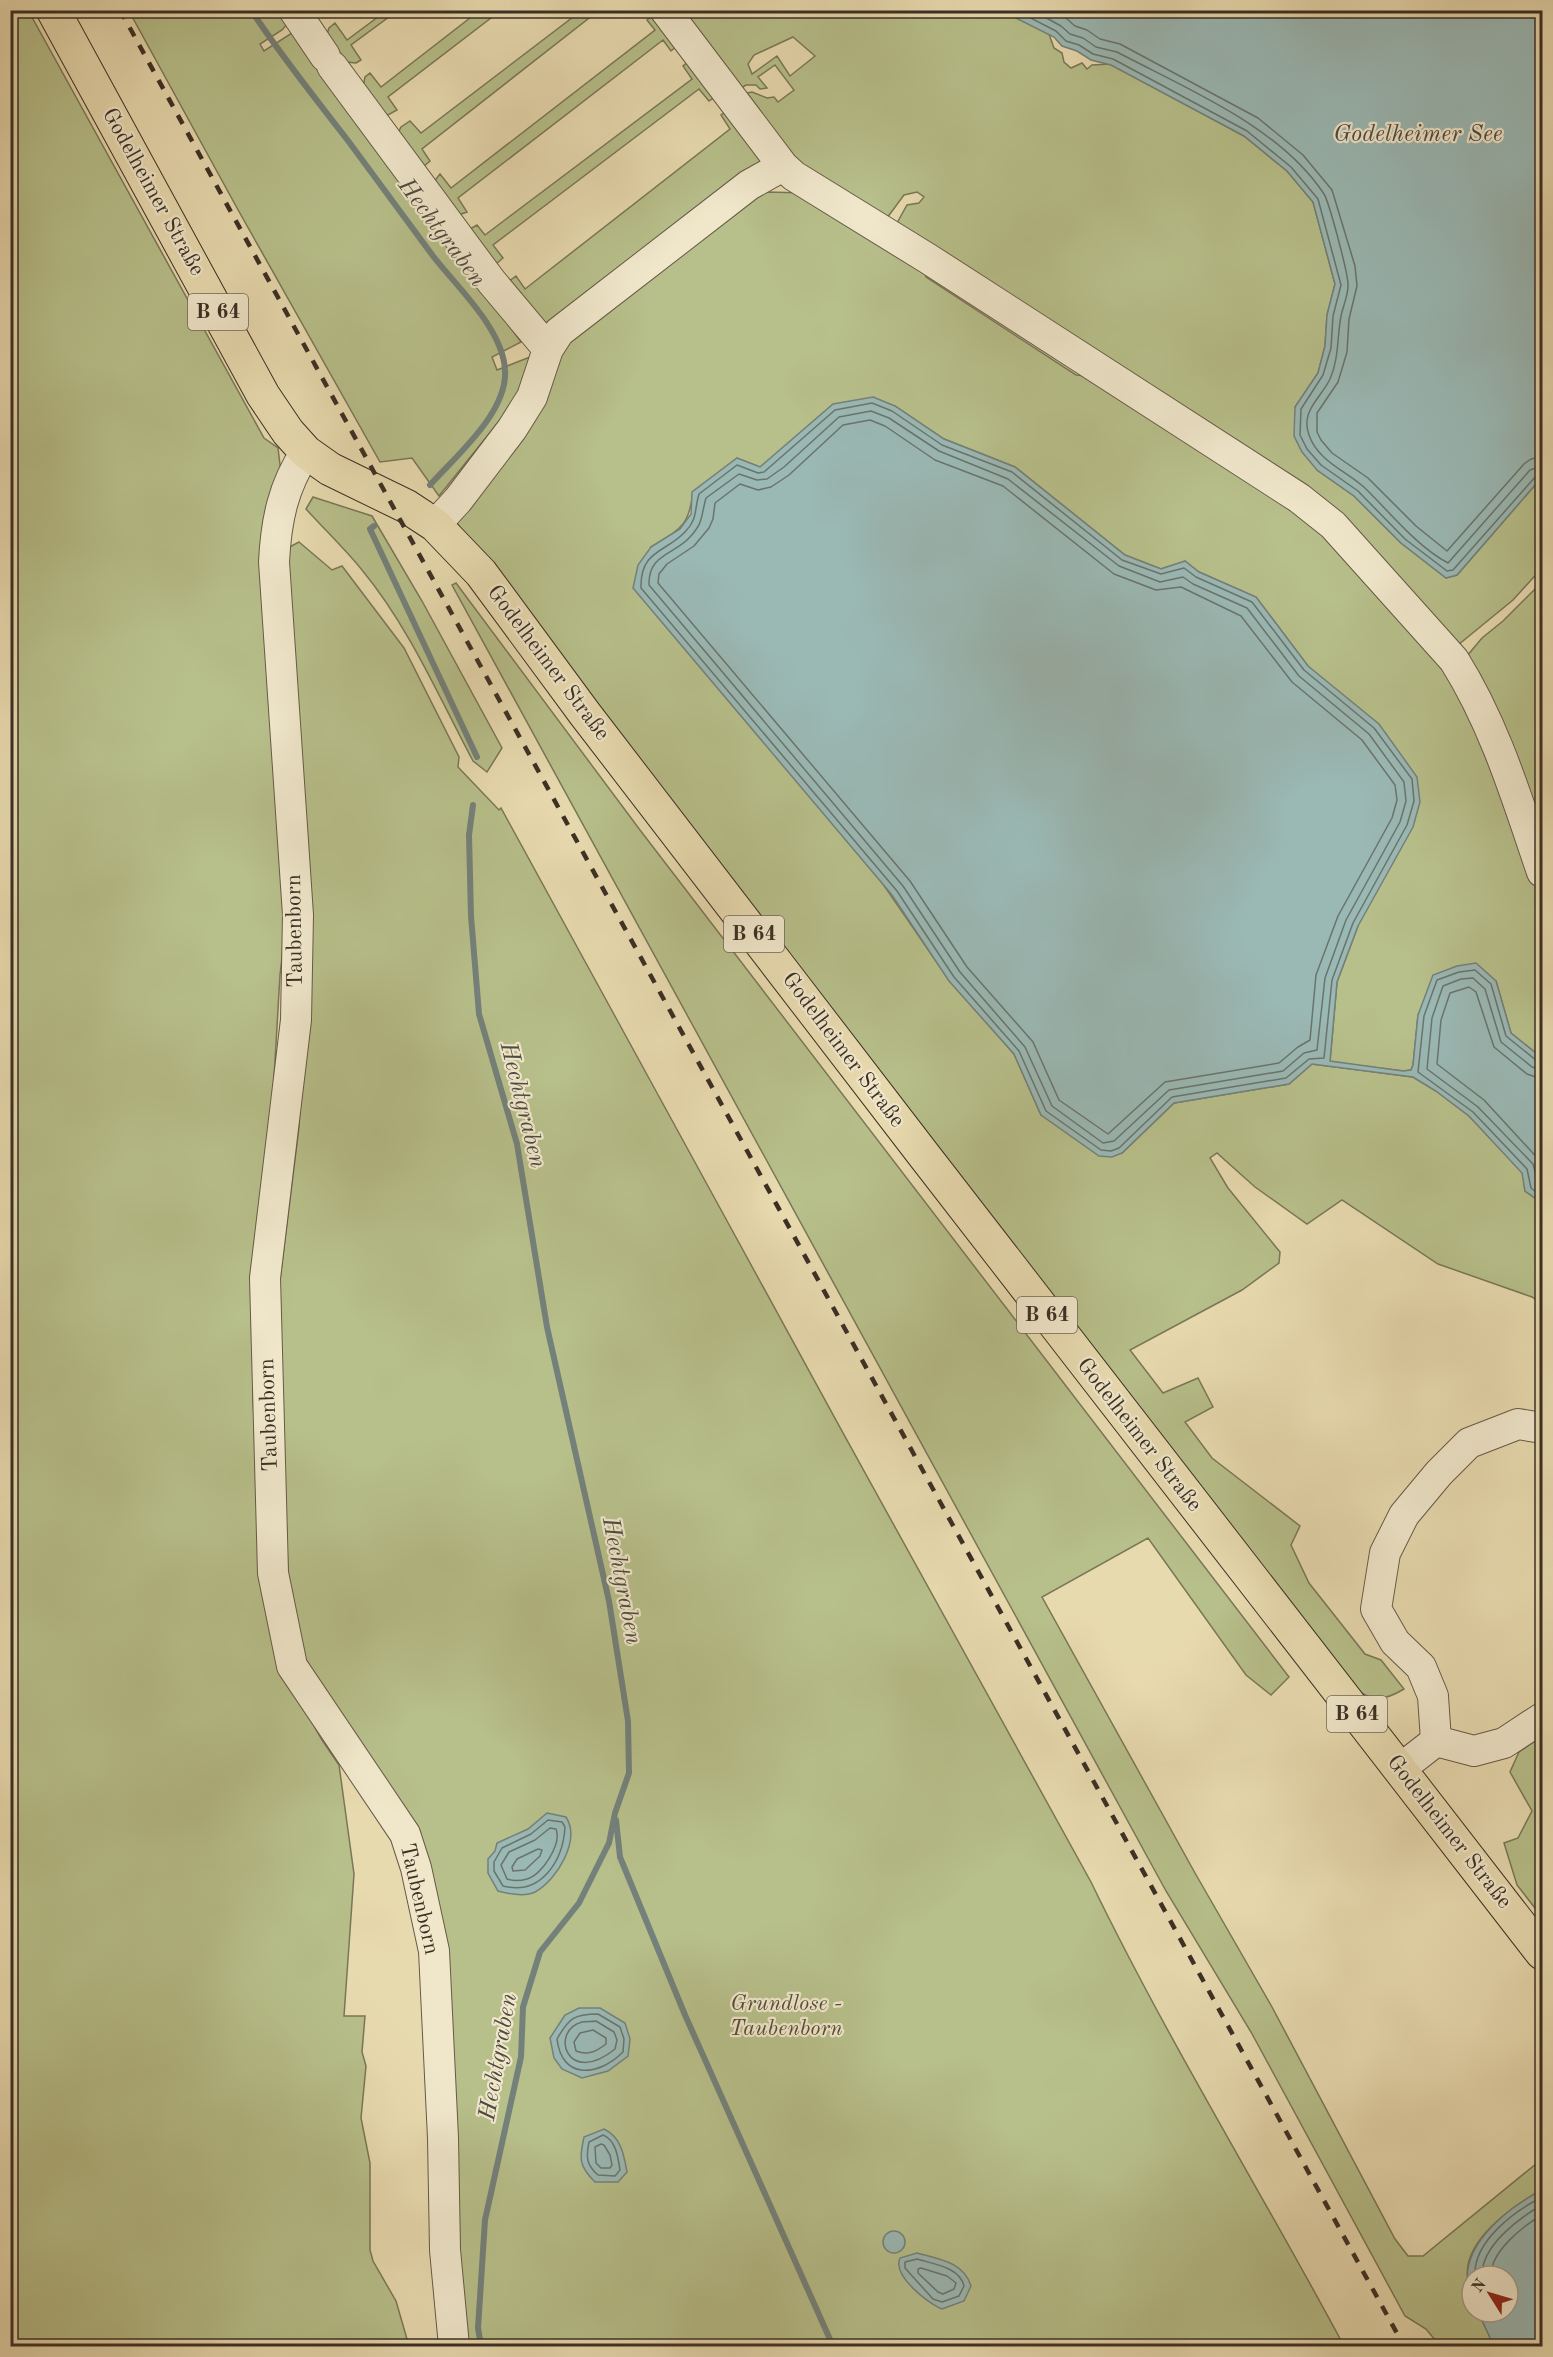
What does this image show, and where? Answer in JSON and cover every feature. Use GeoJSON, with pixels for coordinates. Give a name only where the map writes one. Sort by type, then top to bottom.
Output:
{"type":"FeatureCollection","features":[{"type":"Feature","properties":{"kind":"main road","name":"Godelheimer Straße"},"geometry":{"type":"LineString","coordinates":[[53,10],[263,395],[288,432],[306,452],[330,469],[406,506],[435,525],[481,573],[585,714],[922,1154],[1542,1953]]}},
{"type":"Feature","properties":{"kind":"lane"},"geometry":{"type":"LineString","coordinates":[[294,10],[328,61],[491,281],[548,349]]}},
{"type":"Feature","properties":{"kind":"lane"},"geometry":{"type":"LineString","coordinates":[[665,10],[783,166],[794,176],[927,258],[1264,474],[1333,525],[1454,660],[1468,682],[1490,725],[1542,872]]}},
{"type":"Feature","properties":{"kind":"lane"},"geometry":{"type":"LineString","coordinates":[[435,525],[478,474],[532,397],[548,349],[559,332],[749,184],[783,166]]}},
{"type":"Feature","properties":{"kind":"lane","name":"Taubenborn"},"geometry":{"type":"LineString","coordinates":[[306,452],[289,480],[279,513],[274,562],[298,915],[296,1020],[265,1278],[273,1573],[292,1666],[405,1834],[416,1868],[434,1952],[443,2138],[445,2250],[454,2346]]}},
{"type":"Feature","properties":{"kind":"lane"},"geometry":{"type":"LineString","coordinates":[[1436,1742],[1433,1696],[1421,1667],[1395,1642],[1376,1609],[1385,1553],[1404,1515],[1439,1473],[1469,1443],[1518,1424],[1542,1428]]}},
{"type":"Feature","properties":{"kind":"lane"},"geometry":{"type":"LineString","coordinates":[[1436,1742],[1474,1751],[1504,1743],[1542,1718]]}},
{"type":"Feature","properties":{"kind":"lane"},"geometry":{"type":"LineString","coordinates":[[1400,1769],[1436,1742]]}},
{"type":"Feature","properties":{"kind":"green space"},"geometry":{"type":"Polygon","coordinates":[[[28,10],[264,438],[278,448],[281,473],[286,923],[280,975],[269,1164],[254,1284],[253,1400],[265,1603],[280,1665],[322,1740],[339,1765],[354,1874],[344,2016],[365,2016],[362,2052],[366,2066],[361,2118],[370,2163],[370,2250],[373,2261],[396,2301],[409,2346],[11,2346],[10,11],[28,10]]]}},
{"type":"Feature","properties":{"kind":"green space"},"geometry":{"type":"Polygon","coordinates":[[[129,11],[281,11],[289,22],[282,30],[260,44],[264,51],[295,31],[474,284],[493,304],[521,342],[492,357],[497,370],[530,357],[517,399],[439,496],[412,458],[380,462],[129,11]]]}},
{"type":"Feature","properties":{"kind":"green space"},"geometry":{"type":"Polygon","coordinates":[[[386,11],[397,11],[351,45],[361,60],[356,63],[346,62],[327,34],[329,28],[335,23],[347,40],[386,11]]]}},
{"type":"Feature","properties":{"kind":"green space"},"geometry":{"type":"Polygon","coordinates":[[[479,11],[500,11],[388,97],[397,110],[388,115],[381,113],[363,87],[365,77],[370,73],[381,87],[479,11]]]}},
{"type":"Feature","properties":{"kind":"green space"},"geometry":{"type":"Polygon","coordinates":[[[581,11],[598,11],[422,149],[430,161],[424,166],[398,133],[401,127],[410,121],[421,133],[581,11]]]}},
{"type":"Feature","properties":{"kind":"green space"},"geometry":{"type":"Polygon","coordinates":[[[675,11],[1002,11],[1049,34],[1054,48],[1062,53],[1064,62],[1071,68],[1082,63],[1087,69],[1092,65],[1111,64],[1244,136],[1287,171],[1313,202],[1335,284],[1327,315],[1325,346],[1318,373],[1295,407],[1317,470],[1354,496],[1401,543],[1446,578],[1457,575],[1542,477],[1542,568],[1513,600],[1458,645],[1362,545],[897,223],[907,205],[919,203],[924,197],[917,192],[904,195],[887,218],[801,167],[747,93],[752,92],[767,98],[774,97],[778,102],[794,90],[775,65],[758,77],[767,88],[760,89],[756,85],[746,85],[738,90],[675,11]],[[793,37],[754,55],[748,64],[752,74],[777,56],[790,76],[815,56],[793,37]]]}},
{"type":"Feature","properties":{"kind":"green space"},"geometry":{"type":"Polygon","coordinates":[[[653,15],[677,46],[671,51],[663,40],[458,198],[467,212],[458,215],[433,183],[440,174],[451,188],[655,30],[647,20],[653,15]]]}},
{"type":"Feature","properties":{"kind":"green space"},"geometry":{"type":"Polygon","coordinates":[[[688,62],[715,97],[709,101],[699,89],[493,245],[503,258],[496,264],[470,229],[477,225],[485,235],[692,79],[683,66],[688,62]]]}},
{"type":"Feature","properties":{"kind":"green space"},"geometry":{"type":"Polygon","coordinates":[[[727,111],[762,159],[760,164],[554,320],[546,323],[508,282],[516,276],[525,289],[730,129],[721,115],[727,111]]]}},
{"type":"Feature","properties":{"kind":"green space"},"geometry":{"type":"Polygon","coordinates":[[[767,192],[806,193],[921,264],[926,277],[1076,375],[1097,377],[1218,452],[1357,560],[1473,708],[1542,904],[1542,1058],[1511,1033],[1496,981],[1418,1015],[1411,1070],[1330,1062],[1337,982],[1358,926],[1324,681],[1308,666],[1256,597],[1199,572],[1185,561],[1161,569],[1125,555],[1015,467],[944,439],[895,406],[774,457],[760,467],[737,458],[693,492],[686,520],[676,531],[651,547],[949,980],[1014,1054],[1041,1115],[1122,1153],[1174,1103],[1289,1084],[1312,1064],[1413,1077],[1469,1116],[1523,1173],[1525,1191],[1542,1203],[1542,1304],[1532,1297],[1438,1264],[1342,1200],[1307,1224],[1255,1187],[1217,1153],[1210,1158],[1228,1188],[1280,1252],[1279,1263],[1242,1290],[1130,1350],[1163,1393],[1198,1378],[1213,1407],[1185,1422],[1212,1458],[1300,1526],[1291,1545],[1309,1583],[1365,1654],[1381,1660],[1404,1689],[1388,1697],[1370,1697],[1349,1685],[455,521],[559,343],[740,203],[767,192]]]}},
{"type":"Feature","properties":{"kind":"green space"},"geometry":{"type":"Polygon","coordinates":[[[313,497],[372,516],[422,601],[502,748],[487,772],[473,761],[409,639],[379,592],[306,509],[313,497]]]}},
{"type":"Feature","properties":{"kind":"green space","name":"Grundlose - Taubenborn"},"geometry":{"type":"Polygon","coordinates":[[[299,542],[332,570],[342,566],[404,648],[459,757],[458,767],[499,810],[501,808],[1091,1882],[1151,2000],[1344,2346],[462,2346],[461,2274],[445,1943],[300,1658],[288,1573],[278,1296],[299,1127],[301,1092],[284,550],[299,542]]]}},
{"type":"Feature","properties":{"kind":"green space"},"geometry":{"type":"Polygon","coordinates":[[[1542,582],[1542,846],[1467,656],[1482,638],[1503,621],[1542,582]]]}},
{"type":"Feature","properties":{"kind":"green space"},"geometry":{"type":"Polygon","coordinates":[[[456,583],[640,830],[1289,1677],[1271,1695],[1246,1675],[1148,1538],[1042,1597],[1272,2007],[1395,2239],[1408,2256],[1423,2256],[1542,2159],[1542,2190],[1509,2211],[1478,2242],[1468,2264],[1460,2264],[1460,2324],[1484,2324],[1494,2346],[1440,2346],[1426,2329],[1405,2316],[1251,2032],[1166,1891],[452,585],[456,583]]]}},
{"type":"Feature","properties":{"kind":"green space"},"geometry":{"type":"Polygon","coordinates":[[[1542,1736],[1542,1917],[1517,1885],[1504,1843],[1518,1838],[1532,1811],[1510,1772],[1519,1752],[1542,1736]]]}},
{"type":"Feature","properties":{"kind":"water","name":"Godelheimer See"},"geometry":{"type":"Polygon","coordinates":[[[1002,11],[1542,11],[1542,477],[1457,575],[1446,578],[1401,543],[1354,496],[1317,470],[1302,452],[1294,436],[1295,407],[1318,373],[1325,346],[1327,315],[1335,284],[1313,202],[1287,171],[1244,136],[1111,65],[1091,60],[1077,51],[1062,46],[1054,37],[1002,11]]]}},
{"type":"Feature","properties":{"kind":"water"},"geometry":{"type":"Polygon","coordinates":[[[873,397],[895,406],[944,439],[1015,467],[1125,555],[1161,569],[1185,561],[1199,572],[1256,597],[1308,666],[1379,724],[1417,777],[1420,802],[1413,827],[1358,926],[1337,982],[1330,1061],[1403,1071],[1411,1070],[1418,1015],[1433,975],[1457,966],[1476,963],[1496,981],[1511,1033],[1542,1058],[1542,1203],[1525,1191],[1522,1173],[1469,1116],[1413,1077],[1312,1064],[1289,1084],[1174,1103],[1122,1153],[1112,1157],[1099,1156],[1041,1115],[1014,1054],[949,981],[892,895],[633,588],[638,565],[651,547],[680,529],[691,514],[692,492],[737,458],[760,467],[833,404],[873,397]]]}},
{"type":"Feature","properties":{"kind":"water"},"geometry":{"type":"Polygon","coordinates":[[[547,1813],[566,1817],[570,1826],[569,1848],[558,1869],[543,1886],[531,1894],[498,1891],[488,1873],[488,1859],[495,1851],[497,1843],[528,1829],[547,1813]]]}},
{"type":"Feature","properties":{"kind":"water"},"geometry":{"type":"Polygon","coordinates":[[[579,2008],[600,2008],[625,2023],[630,2039],[628,2056],[608,2071],[582,2078],[562,2069],[554,2058],[550,2038],[565,2015],[579,2008]]]}},
{"type":"Feature","properties":{"kind":"water"},"geometry":{"type":"Polygon","coordinates":[[[604,2129],[610,2132],[618,2142],[625,2159],[627,2172],[618,2182],[595,2182],[583,2167],[581,2151],[584,2137],[604,2129]]]}},
{"type":"Feature","properties":{"kind":"water"},"geometry":{"type":"Polygon","coordinates":[[[1542,2190],[1542,2346],[1494,2346],[1484,2324],[1520,2324],[1520,2264],[1469,2264],[1486,2233],[1513,2208],[1542,2190]]]}},
{"type":"Feature","properties":{"kind":"water"},"geometry":{"type":"Polygon","coordinates":[[[894,2231],[902,2234],[905,2242],[902,2250],[894,2253],[886,2250],[883,2242],[886,2234],[894,2231]]]}},
{"type":"Feature","properties":{"kind":"water"},"geometry":{"type":"Polygon","coordinates":[[[917,2253],[950,2263],[963,2272],[971,2286],[964,2301],[942,2309],[912,2288],[901,2272],[900,2258],[917,2253]]]}},
{"type":"Feature","properties":{"kind":"waterway","name":"Hechtgraben"},"geometry":{"type":"LineString","coordinates":[[251,10],[286,61],[433,256],[477,309],[496,339],[505,370],[504,386],[498,402],[466,447],[430,485]]}},
{"type":"Feature","properties":{"kind":"waterway","name":"Hechtgraben"},"geometry":{"type":"LineString","coordinates":[[374,526],[370,529],[477,757]]}},
{"type":"Feature","properties":{"kind":"waterway","name":"Hechtgraben"},"geometry":{"type":"LineString","coordinates":[[473,805],[469,835],[471,916],[479,1014],[517,1144],[547,1327],[609,1601],[628,1721],[629,1773],[615,1813],[609,1843],[579,1903],[540,1952],[523,2007],[521,2057],[485,2220],[478,2328],[481,2346]]}},
{"type":"Feature","properties":{"kind":"waterway"},"geometry":{"type":"LineString","coordinates":[[616,1820],[620,1857],[685,2015],[833,2346]]}},
{"type":"Feature","properties":{"kind":"railway"},"geometry":{"type":"LineString","coordinates":[[120,10],[1404,2346]]}}]}
